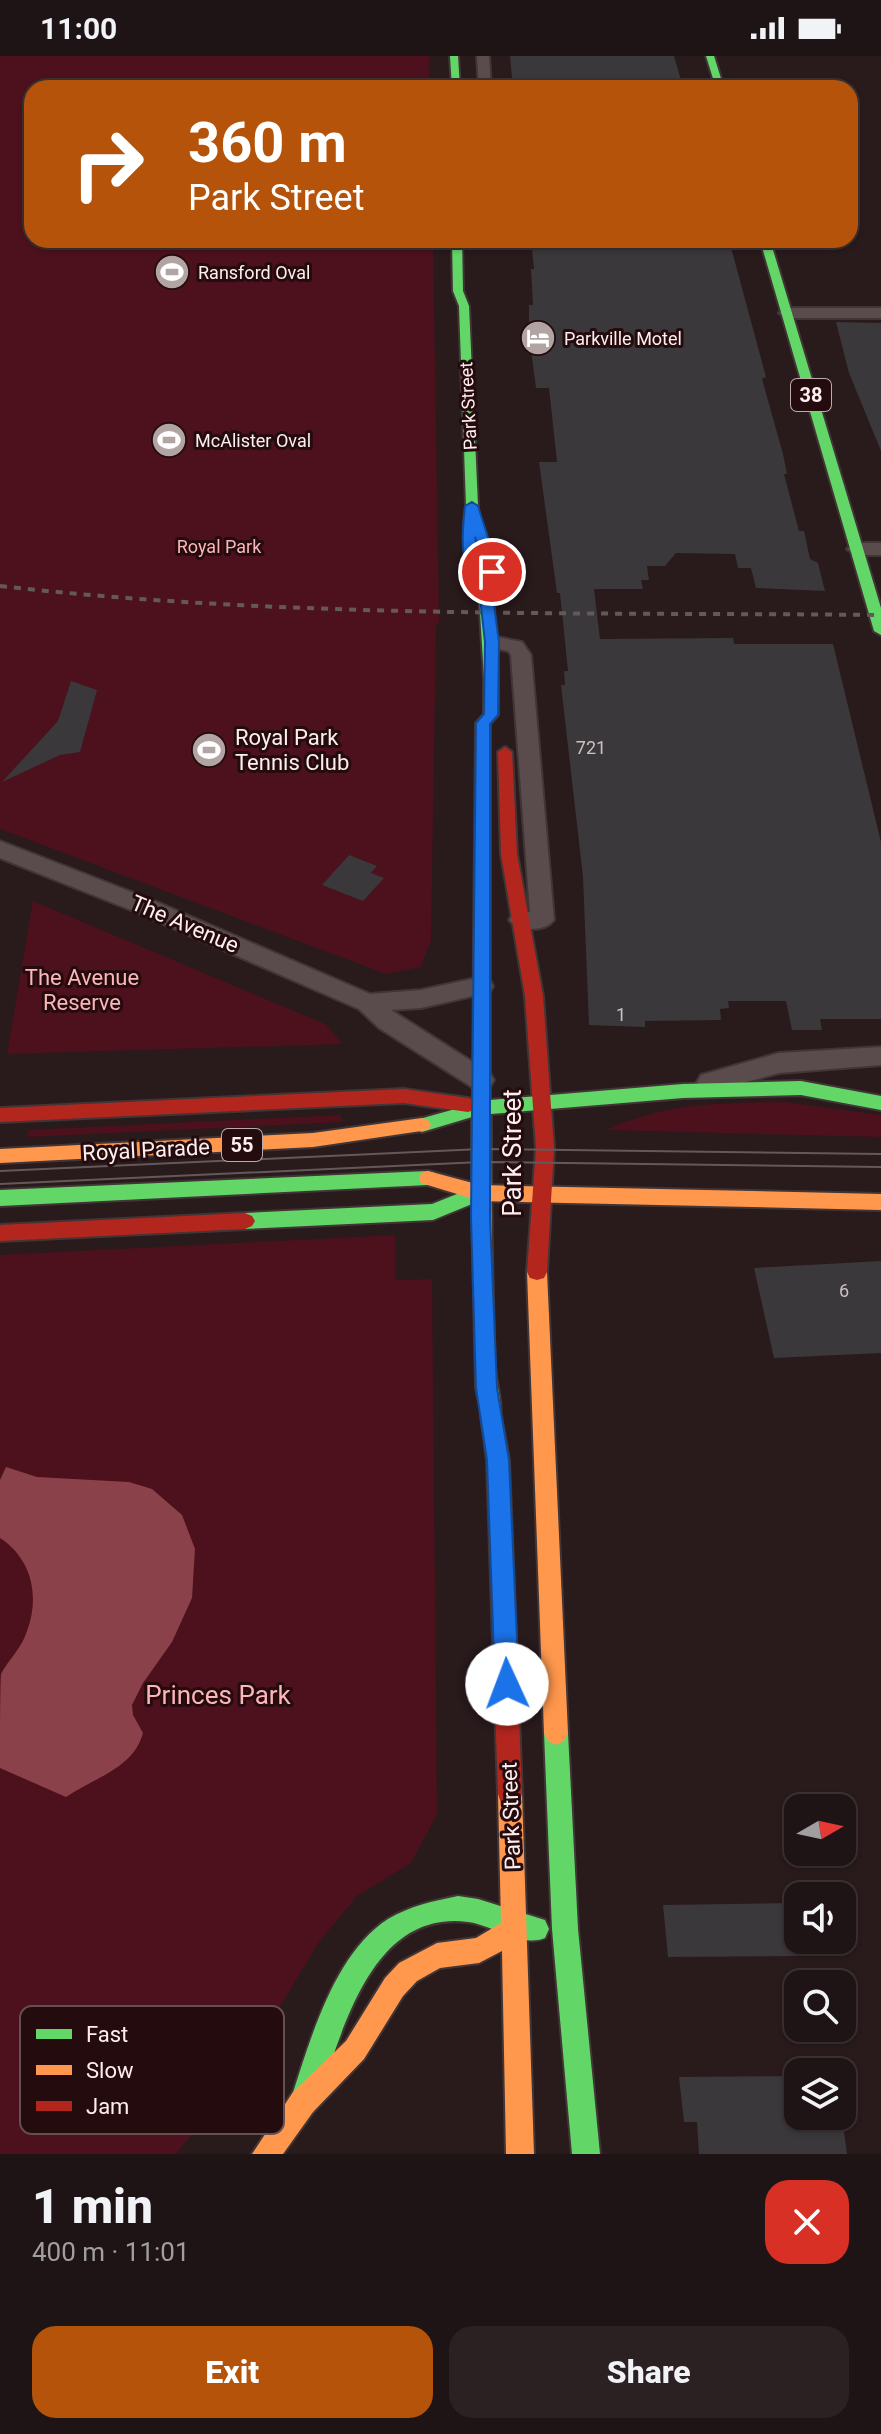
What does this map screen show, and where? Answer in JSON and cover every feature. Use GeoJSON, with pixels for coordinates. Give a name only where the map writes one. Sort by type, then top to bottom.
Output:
{"type":"FeatureCollection","features":[{"type":"Feature","properties":{"kind":"main road"},"geometry":{"type":"LineString","coordinates":[[454,56],[456,80]]}},
{"type":"Feature","properties":{"kind":"main road"},"geometry":{"type":"LineString","coordinates":[[710,56],[718,80]]}},
{"type":"Feature","properties":{"kind":"main road","name":"Park Street"},"geometry":{"type":"LineString","coordinates":[[457,248],[458,291],[464,306]]}},
{"type":"Feature","properties":{"kind":"main road","name":"Park Street"},"geometry":{"type":"LineString","coordinates":[[471,248],[464,306],[472,506],[492,572],[485,578],[492,642],[491,715],[483,723],[481,986],[480,1193],[486,1388],[521,1459],[526,1565],[515,1929],[520,2154]]}},
{"type":"Feature","properties":{"kind":"main road","name":"38"},"geometry":{"type":"LineString","coordinates":[[767,248],[881,631]]}},
{"type":"Feature","properties":{"kind":"main road","name":"Park Street"},"geometry":{"type":"LineString","coordinates":[[491,715],[504,728],[509,854],[534,996],[542,1104],[544,1194],[521,1459],[526,1565],[586,2154]]}},
{"type":"Feature","properties":{"kind":"main road","name":"Royal Parade"},"geometry":{"type":"LineString","coordinates":[[0,1153],[313,1140],[411,1128],[481,1108],[683,1091],[801,1088],[881,1103]]}},
{"type":"Feature","properties":{"kind":"main road","name":"Royal Parade"},"geometry":{"type":"LineString","coordinates":[[3,1115],[404,1096],[433,1098],[481,1108]]}},
{"type":"Feature","properties":{"kind":"main road"},"geometry":{"type":"LineString","coordinates":[[0,1153],[3,1115]]}},
{"type":"Feature","properties":{"kind":"main road","name":"Royal Parade"},"geometry":{"type":"LineString","coordinates":[[0,1198],[424,1177],[480,1193],[683,1201],[881,1202]]}},
{"type":"Feature","properties":{"kind":"main road","name":"Royal Parade"},"geometry":{"type":"LineString","coordinates":[[0,1233],[433,1212],[480,1193]]}},
{"type":"Feature","properties":{"kind":"main road"},"geometry":{"type":"LineString","coordinates":[[303,2102],[332,2018],[366,1957],[389,1932],[413,1917],[440,1909],[476,1911],[515,1929],[565,1929]]}},
{"type":"Feature","properties":{"kind":"main road"},"geometry":{"type":"LineString","coordinates":[[284,2129],[303,2102],[355,2050],[394,1987],[408,1972],[437,1956],[479,1950],[515,1929]]}},
{"type":"Feature","properties":{"kind":"main road"},"geometry":{"type":"LineString","coordinates":[[266,2154],[280,2134]]}},
{"type":"Feature","properties":{"kind":"street"},"geometry":{"type":"LineString","coordinates":[[483,56],[484,80]]}},
{"type":"Feature","properties":{"kind":"street"},"geometry":{"type":"LineString","coordinates":[[787,313],[881,313]]}},
{"type":"Feature","properties":{"kind":"street"},"geometry":{"type":"LineString","coordinates":[[856,549],[881,549]]}},
{"type":"Feature","properties":{"kind":"street"},"geometry":{"type":"LineString","coordinates":[[492,642],[515,646],[521,655],[542,920],[521,920]]}},
{"type":"Feature","properties":{"kind":"street","name":"The Avenue"},"geometry":{"type":"LineString","coordinates":[[0,849],[144,906],[368,1003],[388,1022],[481,1080]]}},
{"type":"Feature","properties":{"kind":"street","name":"The Avenue"},"geometry":{"type":"LineString","coordinates":[[368,1003],[421,999],[481,986]]}},
{"type":"Feature","properties":{"kind":"street","name":"Royal Parade"},"geometry":{"type":"LineString","coordinates":[[683,1091],[779,1063],[881,1056]]}},
{"type":"Feature","properties":{"kind":"green space","name":"Royal Park"},"geometry":{"type":"Polygon","coordinates":[[[0,56],[429,56],[430,80],[24,80],[24,248],[433,248],[439,624],[436,624],[431,940],[421,967],[386,974],[0,829],[0,56]]]}},
{"type":"Feature","properties":{"kind":"green space","name":"The Avenue Reserve"},"geometry":{"type":"Polygon","coordinates":[[[33,901],[325,1024],[343,1044],[7,1054],[33,901]]]}},
{"type":"Feature","properties":{"kind":"green space"},"geometry":{"type":"Polygon","coordinates":[[[785,1102],[881,1115],[881,1137],[606,1130],[673,1109],[785,1102]]]}},
{"type":"Feature","properties":{"kind":"green space"},"geometry":{"type":"Polygon","coordinates":[[[340,1115],[344,1122],[28,1137],[27,1134],[30,1130],[340,1115]]]}},
{"type":"Feature","properties":{"kind":"green space","name":"Princes Park"},"geometry":{"type":"Polygon","coordinates":[[[395,1235],[395,1280],[432,1279],[437,1814],[411,1863],[357,1896],[319,1942],[280,2006],[20,2006],[20,2134],[192,2134],[176,2154],[0,2154],[0,1255],[395,1235]]]}},
{"type":"Feature","properties":{"kind":"shaded area"},"geometry":{"type":"Polygon","coordinates":[[[6,1467],[37,1477],[129,1482],[152,1489],[182,1515],[195,1549],[192,1598],[172,1642],[143,1683],[132,1705],[133,1715],[143,1733],[138,1745],[122,1764],[66,1797],[0,1768],[1,1674],[25,1637],[33,1605],[26,1567],[20,1556],[0,1538],[0,1480],[6,1467]]]}},
{"type":"Feature","properties":{"kind":"building"},"geometry":{"type":"Polygon","coordinates":[[[510,56],[674,56],[681,80],[512,80],[510,56]]]}},
{"type":"Feature","properties":{"kind":"building"},"geometry":{"type":"Polygon","coordinates":[[[532,248],[731,248],[766,377],[762,379],[783,454],[787,474],[784,474],[799,531],[804,531],[810,559],[818,563],[825,591],[756,588],[751,568],[738,568],[735,554],[676,553],[665,566],[647,566],[649,580],[641,580],[643,589],[594,589],[600,639],[733,638],[734,644],[833,644],[881,842],[881,1019],[820,1019],[822,1030],[792,1030],[786,1001],[728,1001],[729,1008],[720,1009],[721,1020],[645,1021],[645,1027],[589,1025],[583,877],[561,685],[565,685],[564,671],[568,671],[560,593],[557,593],[539,462],[557,462],[549,388],[536,388],[532,358],[529,305],[533,305],[531,269],[534,269],[532,248]]]}},
{"type":"Feature","properties":{"kind":"building"},"geometry":{"type":"Polygon","coordinates":[[[836,322],[881,323],[881,451],[849,373],[836,322]]]}},
{"type":"Feature","properties":{"kind":"building"},"geometry":{"type":"Polygon","coordinates":[[[71,681],[97,690],[80,752],[60,755],[2,782],[58,721],[71,681]]]}},
{"type":"Feature","properties":{"kind":"building"},"geometry":{"type":"Polygon","coordinates":[[[349,855],[377,866],[371,873],[384,878],[363,901],[322,885],[349,855]]]}},
{"type":"Feature","properties":{"kind":"building"},"geometry":{"type":"Polygon","coordinates":[[[881,1261],[881,1353],[774,1358],[754,1268],[881,1261]]]}},
{"type":"Feature","properties":{"kind":"building"},"geometry":{"type":"Polygon","coordinates":[[[784,1903],[784,1954],[798,1956],[668,1957],[663,1905],[784,1903]]]}},
{"type":"Feature","properties":{"kind":"building"},"geometry":{"type":"Polygon","coordinates":[[[784,2076],[784,2130],[844,2130],[847,2154],[699,2154],[697,2122],[684,2122],[679,2077],[784,2076]]]}},
{"type":"Feature","properties":{"kind":"tram line"},"geometry":{"type":"LineString","coordinates":[[0,1171],[481,1149],[881,1154]]}},
{"type":"Feature","properties":{"kind":"tram line"},"geometry":{"type":"LineString","coordinates":[[0,1184],[481,1162],[881,1167]]}},
{"type":"Feature","properties":{"kind":"railway"},"geometry":{"type":"LineString","coordinates":[[0,586],[110,597],[330,609],[881,615]]}},
{"type":"Feature","properties":{"kind":"traffic: fast"},"geometry":{"type":"LineString","coordinates":[[454,56],[456,80]]}},
{"type":"Feature","properties":{"kind":"traffic: fast"},"geometry":{"type":"LineString","coordinates":[[710,56],[718,80]]}},
{"type":"Feature","properties":{"kind":"traffic: fast"},"geometry":{"type":"LineString","coordinates":[[457,248],[458,291],[464,306],[472,506],[468,535],[479,575],[485,578],[491,678]]}},
{"type":"Feature","properties":{"kind":"traffic: fast"},"geometry":{"type":"LineString","coordinates":[[767,248],[881,631]]}},
{"type":"Feature","properties":{"kind":"traffic: fast"},"geometry":{"type":"LineString","coordinates":[[482,940],[481,1265],[486,1388],[491,1416]]}},
{"type":"Feature","properties":{"kind":"traffic: fast"},"geometry":{"type":"LineString","coordinates":[[422,1125],[481,1108],[683,1091],[801,1088],[881,1103]]}},
{"type":"Feature","properties":{"kind":"traffic: fast"},"geometry":{"type":"LineString","coordinates":[[0,1198],[428,1178]]}},
{"type":"Feature","properties":{"kind":"traffic: fast"},"geometry":{"type":"LineString","coordinates":[[245,1221],[433,1212],[480,1193]]}},
{"type":"Feature","properties":{"kind":"traffic: fast"},"geometry":{"type":"LineString","coordinates":[[556,1733],[565,1929],[586,2154]]}},
{"type":"Feature","properties":{"kind":"traffic: fast"},"geometry":{"type":"LineString","coordinates":[[303,2102],[337,2007],[372,1951],[395,1929],[424,1915],[458,1909],[478,1911],[536,1929]]}},
{"type":"Feature","properties":{"kind":"traffic: slow"},"geometry":{"type":"LineString","coordinates":[[0,1156],[313,1140],[422,1125]]}},
{"type":"Feature","properties":{"kind":"traffic: slow"},"geometry":{"type":"LineString","coordinates":[[428,1178],[480,1193],[881,1202]]}},
{"type":"Feature","properties":{"kind":"traffic: slow"},"geometry":{"type":"LineString","coordinates":[[537,1272],[556,1733]]}},
{"type":"Feature","properties":{"kind":"traffic: slow"},"geometry":{"type":"LineString","coordinates":[[510,1794],[520,2154]]}},
{"type":"Feature","properties":{"kind":"traffic: slow"},"geometry":{"type":"LineString","coordinates":[[284,2129],[303,2102],[355,2050],[394,1987],[408,1972],[437,1956],[479,1950],[515,1929]]}},
{"type":"Feature","properties":{"kind":"traffic: slow"},"geometry":{"type":"LineString","coordinates":[[266,2154],[280,2134]]}},
{"type":"Feature","properties":{"kind":"traffic: jam"},"geometry":{"type":"LineString","coordinates":[[482,940],[483,723],[491,715],[491,678]]}},
{"type":"Feature","properties":{"kind":"traffic: jam"},"geometry":{"type":"LineString","coordinates":[[505,752],[509,854],[534,996],[545,1148],[537,1272]]}},
{"type":"Feature","properties":{"kind":"traffic: jam"},"geometry":{"type":"LineString","coordinates":[[0,1115],[404,1096],[468,1105]]}},
{"type":"Feature","properties":{"kind":"traffic: jam"},"geometry":{"type":"LineString","coordinates":[[0,1233],[245,1221]]}},
{"type":"Feature","properties":{"kind":"traffic: jam"},"geometry":{"type":"LineString","coordinates":[[491,1416],[498,1460],[510,1794]]}},
{"type":"Feature","properties":{"kind":"place","name":"Ransford Oval"},"geometry":{"type":"Point","coordinates":[172,272]}},
{"type":"Feature","properties":{"kind":"place","name":"Parkville Motel"},"geometry":{"type":"Point","coordinates":[538,338]}},
{"type":"Feature","properties":{"kind":"place","name":"McAlister Oval"},"geometry":{"type":"Point","coordinates":[169,440]}},
{"type":"Feature","properties":{"kind":"place","name":"Royal Park Tennis Club"},"geometry":{"type":"Point","coordinates":[209,750]}},
{"type":"Feature","properties":{"kind":"route"},"geometry":{"type":"LineString","coordinates":[[492,572],[472,506],[468,540],[479,575],[485,578],[492,642],[491,715],[483,723],[481,1217],[486,1388],[498,1460],[507,1684]]}}]}
